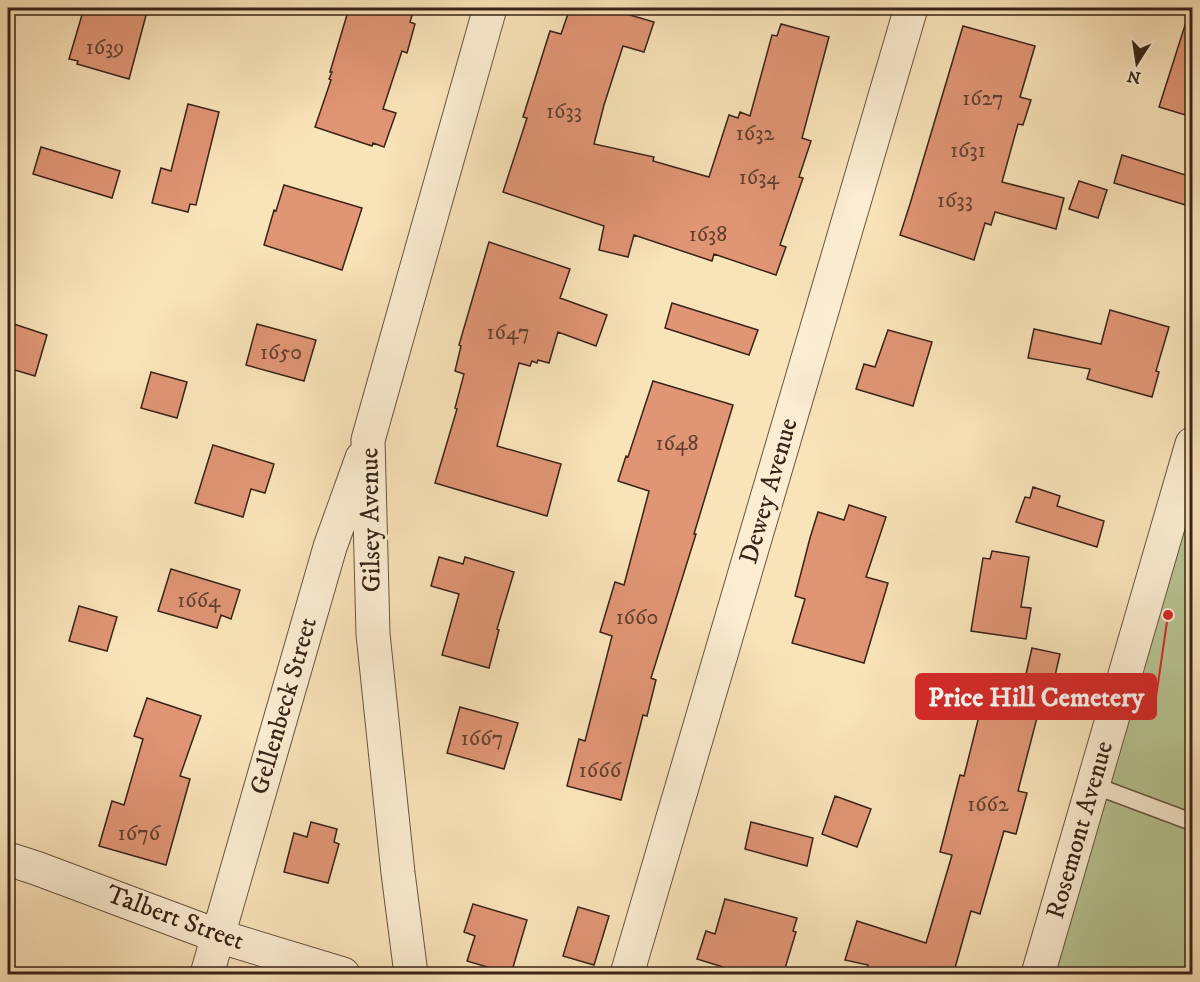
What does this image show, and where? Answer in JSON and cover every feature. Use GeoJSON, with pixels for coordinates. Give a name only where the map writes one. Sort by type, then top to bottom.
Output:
{"type":"FeatureCollection","features":[{"type":"Feature","properties":{"kind":"street","name":"Gilsey Avenue"},"geometry":{"type":"LineString","coordinates":[[411,975],[373,634],[368,440],[490,8]]}},
{"type":"Feature","properties":{"kind":"street","name":"Dewey Avenue"},"geometry":{"type":"LineString","coordinates":[[627,975],[911,8]]}},
{"type":"Feature","properties":{"kind":"street","name":"Gellenbeck Street"},"geometry":{"type":"LineString","coordinates":[[207,975],[330,547],[368,440]]}},
{"type":"Feature","properties":{"kind":"street","name":"Rosemont Avenue"},"geometry":{"type":"LineString","coordinates":[[1038,975],[1192,444]]}},
{"type":"Feature","properties":{"kind":"street","name":"Talbert Street"},"geometry":{"type":"LineString","coordinates":[[8,859],[218,936],[343,975]]}},
{"type":"Feature","properties":{"kind":"lane"},"geometry":{"type":"LineString","coordinates":[[1093,785],[1192,822]]}},
{"type":"Feature","properties":{"kind":"green space"},"geometry":{"type":"Polygon","coordinates":[[[1192,444],[1192,974],[1038,974],[1192,444]]]}},
{"type":"Feature","properties":{"kind":"building"},"geometry":{"type":"Polygon","coordinates":[[[84,8],[148,8],[129,79],[77,64],[78,61],[69,59],[84,8]]]}},
{"type":"Feature","properties":{"kind":"building"},"geometry":{"type":"Polygon","coordinates":[[[349,8],[396,8],[413,12],[410,22],[415,24],[407,53],[402,51],[383,109],[396,113],[384,147],[373,143],[372,146],[315,127],[331,80],[329,79],[332,72],[330,72],[349,8]]]}},
{"type":"Feature","properties":{"kind":"building"},"geometry":{"type":"Polygon","coordinates":[[[570,8],[606,8],[654,22],[644,52],[623,46],[594,144],[654,157],[653,161],[709,177],[729,115],[738,118],[740,112],[750,116],[772,35],[777,36],[781,24],[829,37],[802,138],[811,141],[799,177],[803,178],[780,245],[786,247],[776,275],[714,254],[712,261],[634,235],[628,257],[599,250],[604,226],[503,192],[527,118],[523,117],[550,31],[561,34],[570,8]]]}},
{"type":"Feature","properties":{"kind":"building"},"geometry":{"type":"Polygon","coordinates":[[[1186,22],[1192,23],[1192,117],[1159,107],[1186,22]]]}},
{"type":"Feature","properties":{"kind":"building"},"geometry":{"type":"Polygon","coordinates":[[[963,26],[1035,46],[1020,97],[1031,100],[1023,125],[1018,124],[1002,182],[1064,198],[1056,229],[995,212],[991,225],[985,223],[974,260],[900,235],[963,26]]]}},
{"type":"Feature","properties":{"kind":"building"},"geometry":{"type":"Polygon","coordinates":[[[188,104],[219,112],[196,205],[190,204],[188,212],[152,203],[161,168],[171,171],[188,104]]]}},
{"type":"Feature","properties":{"kind":"building"},"geometry":{"type":"Polygon","coordinates":[[[41,147],[120,171],[112,198],[33,174],[41,147]]]}},
{"type":"Feature","properties":{"kind":"building"},"geometry":{"type":"Polygon","coordinates":[[[1122,155],[1192,177],[1192,207],[1114,183],[1122,155]]]}},
{"type":"Feature","properties":{"kind":"building"},"geometry":{"type":"Polygon","coordinates":[[[1079,181],[1107,190],[1098,218],[1069,209],[1079,181]]]}},
{"type":"Feature","properties":{"kind":"building"},"geometry":{"type":"Polygon","coordinates":[[[284,185],[362,208],[342,270],[264,245],[284,185]]]}},
{"type":"Feature","properties":{"kind":"building"},"geometry":{"type":"Polygon","coordinates":[[[489,242],[570,269],[560,298],[607,315],[596,346],[558,332],[549,363],[538,360],[537,363],[532,361],[530,366],[519,363],[497,446],[561,464],[547,516],[435,483],[457,409],[455,408],[464,374],[455,371],[461,346],[459,345],[489,242]]]}},
{"type":"Feature","properties":{"kind":"building"},"geometry":{"type":"Polygon","coordinates":[[[672,303],[758,330],[749,355],[665,328],[672,303]]]}},
{"type":"Feature","properties":{"kind":"building"},"geometry":{"type":"Polygon","coordinates":[[[1110,310],[1169,327],[1156,371],[1159,372],[1152,397],[1087,379],[1090,369],[1028,358],[1034,329],[1101,344],[1110,310]]]}},
{"type":"Feature","properties":{"kind":"building"},"geometry":{"type":"Polygon","coordinates":[[[8,322],[47,335],[35,376],[8,368],[8,322]]]}},
{"type":"Feature","properties":{"kind":"building"},"geometry":{"type":"Polygon","coordinates":[[[257,324],[316,340],[304,381],[246,365],[257,324]]]}},
{"type":"Feature","properties":{"kind":"building"},"geometry":{"type":"Polygon","coordinates":[[[888,330],[932,342],[913,406],[856,389],[864,364],[875,367],[888,330]]]}},
{"type":"Feature","properties":{"kind":"building"},"geometry":{"type":"Polygon","coordinates":[[[151,372],[187,382],[177,418],[141,408],[151,372]]]}},
{"type":"Feature","properties":{"kind":"building"},"geometry":{"type":"Polygon","coordinates":[[[653,381],[733,405],[651,678],[656,680],[647,716],[643,715],[621,800],[567,786],[579,739],[585,741],[612,636],[600,632],[615,582],[624,585],[649,491],[618,481],[653,381]]]}},
{"type":"Feature","properties":{"kind":"building"},"geometry":{"type":"Polygon","coordinates":[[[213,445],[274,464],[265,493],[251,489],[243,517],[195,503],[213,445]]]}},
{"type":"Feature","properties":{"kind":"building"},"geometry":{"type":"Polygon","coordinates":[[[1033,487],[1060,496],[1057,506],[1104,521],[1097,547],[1016,522],[1025,497],[1030,498],[1033,487]]]}},
{"type":"Feature","properties":{"kind":"building"},"geometry":{"type":"Polygon","coordinates":[[[849,505],[886,517],[866,577],[888,583],[864,663],[792,643],[805,599],[795,596],[818,512],[844,520],[849,505]]]}},
{"type":"Feature","properties":{"kind":"building"},"geometry":{"type":"Polygon","coordinates":[[[992,551],[1029,557],[1021,607],[1031,608],[1026,639],[971,631],[983,558],[990,559],[992,551]]]}},
{"type":"Feature","properties":{"kind":"building"},"geometry":{"type":"Polygon","coordinates":[[[439,557],[463,564],[465,557],[514,572],[497,629],[499,630],[489,668],[442,655],[459,594],[431,586],[439,557]]]}},
{"type":"Feature","properties":{"kind":"building"},"geometry":{"type":"Polygon","coordinates":[[[171,569],[240,590],[231,619],[221,615],[217,628],[158,611],[171,569]]]}},
{"type":"Feature","properties":{"kind":"building"},"geometry":{"type":"Polygon","coordinates":[[[79,606],[117,617],[107,651],[69,641],[79,606]]]}},
{"type":"Feature","properties":{"kind":"building"},"geometry":{"type":"Polygon","coordinates":[[[1032,648],[1060,654],[1051,693],[1023,687],[1032,648]]]}},
{"type":"Feature","properties":{"kind":"building"},"geometry":{"type":"Polygon","coordinates":[[[984,696],[1039,710],[1018,791],[1027,793],[1016,834],[1004,831],[980,914],[971,911],[953,975],[865,975],[868,965],[845,960],[857,921],[926,943],[952,855],[940,852],[960,775],[964,776],[984,696]]]}},
{"type":"Feature","properties":{"kind":"building"},"geometry":{"type":"Polygon","coordinates":[[[147,698],[201,716],[180,776],[190,779],[166,865],[99,846],[112,801],[124,805],[143,739],[134,736],[147,698]]]}},
{"type":"Feature","properties":{"kind":"building"},"geometry":{"type":"Polygon","coordinates":[[[460,707],[518,723],[504,769],[447,753],[460,707]]]}},
{"type":"Feature","properties":{"kind":"building"},"geometry":{"type":"Polygon","coordinates":[[[835,796],[871,809],[857,847],[822,834],[835,796]]]}},
{"type":"Feature","properties":{"kind":"building"},"geometry":{"type":"Polygon","coordinates":[[[311,822],[337,829],[334,842],[339,844],[328,883],[284,872],[294,833],[307,837],[311,822]]]}},
{"type":"Feature","properties":{"kind":"building"},"geometry":{"type":"Polygon","coordinates":[[[751,822],[813,838],[807,866],[745,849],[751,822]]]}},
{"type":"Feature","properties":{"kind":"building"},"geometry":{"type":"Polygon","coordinates":[[[725,899],[797,918],[793,931],[796,932],[783,975],[749,975],[697,959],[706,931],[715,934],[725,899]]]}},
{"type":"Feature","properties":{"kind":"building"},"geometry":{"type":"Polygon","coordinates":[[[473,904],[527,920],[511,974],[467,961],[475,936],[464,932],[473,904]]]}},
{"type":"Feature","properties":{"kind":"building"},"geometry":{"type":"Polygon","coordinates":[[[578,907],[609,916],[594,965],[563,956],[578,907]]]}},
{"type":"Feature","properties":{"kind":"place","name":"Price Hill Cemetery"},"geometry":{"type":"Point","coordinates":[1168,615]}}]}
